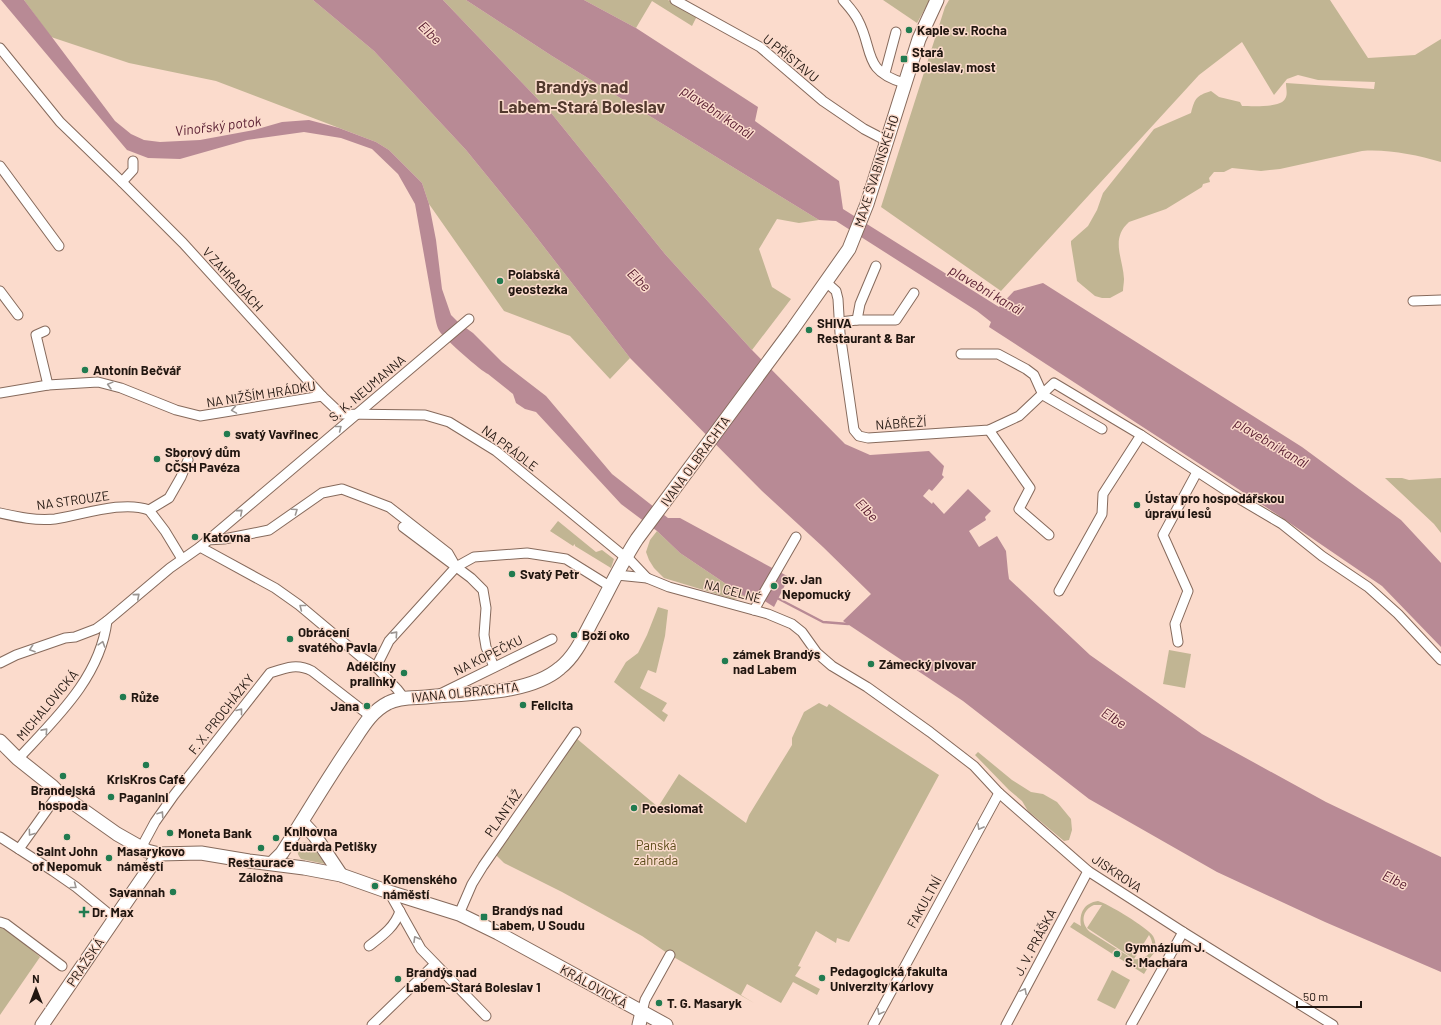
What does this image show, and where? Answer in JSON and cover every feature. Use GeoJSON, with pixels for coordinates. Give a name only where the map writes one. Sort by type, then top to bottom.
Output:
{"type":"FeatureCollection","features":[{"type":"Feature","properties":{"kind":"main road","name":"MAXE ŠVABINSKÉHO"},"geometry":{"type":"LineString","coordinates":[[792,330],[852,243],[887,141],[904,83],[920,39],[937,0]]}},
{"type":"Feature","properties":{"kind":"main road","name":"IVANA OLBRACHTA"},"geometry":{"type":"LineString","coordinates":[[272,863],[282,853],[337,765],[370,716],[388,703],[404,698],[499,690],[536,682],[550,676],[561,668],[577,649],[611,587],[625,557],[792,330]]}},
{"type":"Feature","properties":{"kind":"main road"},"geometry":{"type":"LineString","coordinates":[[0,741],[18,759],[56,789],[103,824],[141,848],[159,854],[201,853],[249,861],[272,863]]}},
{"type":"Feature","properties":{"kind":"main road"},"geometry":{"type":"LineString","coordinates":[[302,822],[314,836],[341,875]]}},
{"type":"Feature","properties":{"kind":"main road"},"geometry":{"type":"LineString","coordinates":[[115,919],[159,854]]}},
{"type":"Feature","properties":{"kind":"main road","name":"KRÁLOVICKÁ"},"geometry":{"type":"LineString","coordinates":[[272,863],[341,875],[459,914],[498,933],[666,1025]]}},
{"type":"Feature","properties":{"kind":"main road","name":"PRAŽSKÁ"},"geometry":{"type":"LineString","coordinates":[[42,1025],[115,919]]}},
{"type":"Feature","properties":{"kind":"main road"},"geometry":{"type":"LineString","coordinates":[[639,1025],[642,1012]]}},
{"type":"Feature","properties":{"kind":"street","name":"U PŘÍSTAVU"},"geometry":{"type":"LineString","coordinates":[[675,0],[760,47],[823,101],[864,129],[887,141]]}},
{"type":"Feature","properties":{"kind":"street"},"geometry":{"type":"LineString","coordinates":[[843,0],[858,20],[869,55],[875,66],[894,80],[904,83]]}},
{"type":"Feature","properties":{"kind":"street"},"geometry":{"type":"LineString","coordinates":[[884,74],[896,32]]}},
{"type":"Feature","properties":{"kind":"street","name":"V ZAHRADÁCH"},"geometry":{"type":"LineString","coordinates":[[0,48],[60,122],[183,243],[322,396]]}},
{"type":"Feature","properties":{"kind":"street"},"geometry":{"type":"LineString","coordinates":[[122,182],[133,170],[133,161]]}},
{"type":"Feature","properties":{"kind":"street"},"geometry":{"type":"LineString","coordinates":[[0,166],[59,246]]}},
{"type":"Feature","properties":{"kind":"street"},"geometry":{"type":"LineString","coordinates":[[856,320],[860,304],[876,266]]}},
{"type":"Feature","properties":{"kind":"street","name":"NÁBŘEŽÍ"},"geometry":{"type":"LineString","coordinates":[[826,282],[837,294],[840,333],[854,430],[859,436],[868,438],[989,430],[1019,416],[1054,383],[1282,524],[1322,556],[1368,587],[1398,614],[1441,660]]}},
{"type":"Feature","properties":{"kind":"street"},"geometry":{"type":"LineString","coordinates":[[0,291],[18,315]]}},
{"type":"Feature","properties":{"kind":"street"},"geometry":{"type":"LineString","coordinates":[[840,322],[856,320],[896,320],[914,293]]}},
{"type":"Feature","properties":{"kind":"street"},"geometry":{"type":"LineString","coordinates":[[1413,301],[1441,300]]}},
{"type":"Feature","properties":{"kind":"street","name":"S. K. NEUMANNA"},"geometry":{"type":"LineString","coordinates":[[0,664],[16,655],[96,629],[107,621],[182,559],[200,547],[469,319]]}},
{"type":"Feature","properties":{"kind":"street"},"geometry":{"type":"LineString","coordinates":[[45,332],[36,335],[48,385]]}},
{"type":"Feature","properties":{"kind":"street"},"geometry":{"type":"LineString","coordinates":[[961,354],[998,354],[1034,375],[1043,395],[1102,429]]}},
{"type":"Feature","properties":{"kind":"street","name":"NA NIŽŠÍM HRÁDKU"},"geometry":{"type":"LineString","coordinates":[[0,393],[48,385],[98,382],[122,388],[176,410],[200,416],[322,396],[341,414],[356,415]]}},
{"type":"Feature","properties":{"kind":"street","name":"NA PRÁDLE"},"geometry":{"type":"LineString","coordinates":[[356,415],[425,415],[449,422],[496,451],[631,561],[647,578]]}},
{"type":"Feature","properties":{"kind":"street"},"geometry":{"type":"LineString","coordinates":[[989,430],[1030,488],[1019,509],[1050,535]]}},
{"type":"Feature","properties":{"kind":"street"},"geometry":{"type":"LineString","coordinates":[[1059,592],[1102,514],[1102,494],[1141,436]]}},
{"type":"Feature","properties":{"kind":"street"},"geometry":{"type":"LineString","coordinates":[[182,559],[165,531],[149,510],[169,498],[181,478],[188,460]]}},
{"type":"Feature","properties":{"kind":"street"},"geometry":{"type":"LineString","coordinates":[[1178,642],[1175,624],[1188,592],[1163,535],[1197,472]]}},
{"type":"Feature","properties":{"kind":"street"},"geometry":{"type":"LineString","coordinates":[[207,540],[224,539],[269,530],[322,493],[342,489],[389,507],[448,553],[456,567]]}},
{"type":"Feature","properties":{"kind":"street","name":"NA STROUZE"},"geometry":{"type":"LineString","coordinates":[[0,513],[35,520],[54,519],[124,506],[142,507],[149,510]]}},
{"type":"Feature","properties":{"kind":"street"},"geometry":{"type":"LineString","coordinates":[[403,527],[472,578],[483,590],[486,608],[484,635],[486,647],[494,667]]}},
{"type":"Feature","properties":{"kind":"street"},"geometry":{"type":"LineString","coordinates":[[754,610],[796,537]]}},
{"type":"Feature","properties":{"kind":"street"},"geometry":{"type":"LineString","coordinates":[[200,547],[275,588],[299,605],[360,657],[376,667],[404,698]]}},
{"type":"Feature","properties":{"kind":"street"},"geometry":{"type":"LineString","coordinates":[[376,667],[389,641],[456,567],[474,557],[527,553],[566,559],[611,587]]}},
{"type":"Feature","properties":{"kind":"street","name":"NA CELNÉ"},"geometry":{"type":"LineString","coordinates":[[617,575],[647,578],[669,587],[768,614],[792,624],[802,632],[817,653],[832,666],[867,687],[906,715]]}},
{"type":"Feature","properties":{"kind":"street","name":"MICHALOVICKÁ"},"geometry":{"type":"LineString","coordinates":[[18,759],[47,729],[85,682],[102,649],[107,621]]}},
{"type":"Feature","properties":{"kind":"street","name":"NA KOPEČKU"},"geometry":{"type":"LineString","coordinates":[[437,696],[552,639]]}},
{"type":"Feature","properties":{"kind":"street","name":"F. X. PROCHÁZKY"},"geometry":{"type":"LineString","coordinates":[[141,848],[155,822],[174,795],[270,673],[288,668],[304,667],[312,671],[370,716]]}},
{"type":"Feature","properties":{"kind":"street","name":"JISKROVA"},"geometry":{"type":"LineString","coordinates":[[906,715],[974,766],[999,793],[1088,871],[1333,1025]]}},
{"type":"Feature","properties":{"kind":"street","name":"PLANTÁŽ"},"geometry":{"type":"LineString","coordinates":[[459,914],[472,884],[483,866],[576,732]]}},
{"type":"Feature","properties":{"kind":"street"},"geometry":{"type":"LineString","coordinates":[[19,849],[56,789]]}},
{"type":"Feature","properties":{"kind":"street","name":"FAKULTNÍ"},"geometry":{"type":"LineString","coordinates":[[873,1025],[999,793]]}},
{"type":"Feature","properties":{"kind":"street"},"geometry":{"type":"LineString","coordinates":[[0,837],[53,870],[115,919]]}},
{"type":"Feature","properties":{"kind":"street","name":"J. V. PRÁŠKA"},"geometry":{"type":"LineString","coordinates":[[1006,1025],[1088,871]]}},
{"type":"Feature","properties":{"kind":"street"},"geometry":{"type":"LineString","coordinates":[[389,892],[421,949],[486,1016]]}},
{"type":"Feature","properties":{"kind":"street"},"geometry":{"type":"LineString","coordinates":[[369,946],[383,935],[397,920],[400,911]]}},
{"type":"Feature","properties":{"kind":"street"},"geometry":{"type":"LineString","coordinates":[[0,922],[6,924],[62,966]]}},
{"type":"Feature","properties":{"kind":"street"},"geometry":{"type":"LineString","coordinates":[[1131,1025],[1183,932]]}},
{"type":"Feature","properties":{"kind":"street"},"geometry":{"type":"LineString","coordinates":[[642,1012],[644,1002],[670,956]]}},
{"type":"Feature","properties":{"kind":"street"},"geometry":{"type":"LineString","coordinates":[[372,1025],[435,964]]}},
{"type":"Feature","properties":{"kind":"green space"},"geometry":{"type":"Polygon","coordinates":[[[24,0],[313,0],[374,51],[466,150],[527,225],[630,358],[610,379],[570,336],[504,311],[429,204],[422,183],[389,150],[376,142],[216,81],[129,63],[51,37],[24,0]]]}},
{"type":"Feature","properties":{"kind":"green space"},"geometry":{"type":"Polygon","coordinates":[[[443,0],[466,0],[552,56],[819,220],[799,223],[777,219],[759,249],[772,287],[791,299],[752,350],[665,254],[552,114],[443,0]]]}},
{"type":"Feature","properties":{"kind":"green space"},"geometry":{"type":"Polygon","coordinates":[[[584,0],[668,0],[697,16],[692,26],[652,1],[636,28],[584,0]]]}},
{"type":"Feature","properties":{"kind":"green space"},"geometry":{"type":"Polygon","coordinates":[[[883,0],[930,0],[917,23],[883,0]]]}},
{"type":"Feature","properties":{"kind":"green space"},"geometry":{"type":"Polygon","coordinates":[[[949,0],[1330,0],[1368,58],[1415,55],[1441,39],[1441,162],[1402,153],[1362,151],[1280,169],[1261,171],[1232,168],[1224,172],[1214,172],[1209,178],[1210,182],[1203,184],[1202,187],[1166,209],[1129,222],[1123,228],[1120,235],[1119,249],[1124,279],[1123,291],[1110,298],[1095,296],[1077,281],[1071,241],[1088,226],[1097,210],[1103,193],[1154,129],[1191,113],[1197,98],[1202,94],[1211,91],[1219,97],[1240,102],[1242,106],[1259,106],[1278,104],[1282,102],[1286,96],[1286,83],[1374,89],[1375,82],[1318,80],[1298,75],[1287,79],[1274,95],[1242,42],[1199,75],[1001,291],[881,207],[945,7],[949,0]]]}},
{"type":"Feature","properties":{"kind":"green space"},"geometry":{"type":"Polygon","coordinates":[[[1385,478],[1402,478],[1409,480],[1441,478],[1441,533],[1434,524],[1385,478]]]}},
{"type":"Feature","properties":{"kind":"green space"},"geometry":{"type":"Polygon","coordinates":[[[558,521],[596,552],[602,550],[614,559],[611,568],[575,546],[575,544],[573,546],[550,531],[558,521]]]}},
{"type":"Feature","properties":{"kind":"green space"},"geometry":{"type":"Polygon","coordinates":[[[657,531],[680,553],[744,596],[754,594],[752,599],[733,599],[664,578],[654,568],[646,552],[650,540],[657,531]]]}},
{"type":"Feature","properties":{"kind":"green space"},"geometry":{"type":"Polygon","coordinates":[[[658,607],[668,610],[665,636],[656,673],[648,670],[640,688],[667,703],[662,711],[668,715],[664,722],[614,682],[626,662],[638,653],[658,607]]]}},
{"type":"Feature","properties":{"kind":"green space"},"geometry":{"type":"Polygon","coordinates":[[[1169,650],[1191,654],[1185,688],[1163,684],[1169,650]]]}},
{"type":"Feature","properties":{"kind":"green space","name":"Panská zahrada"},"geometry":{"type":"Polygon","coordinates":[[[819,703],[827,707],[829,704],[939,775],[849,942],[837,938],[836,943],[816,931],[798,966],[801,967],[795,976],[820,989],[817,995],[793,982],[781,1003],[747,984],[741,995],[754,1003],[670,955],[642,936],[562,892],[504,863],[496,855],[576,738],[658,807],[679,774],[746,823],[749,815],[792,745],[792,738],[804,712],[819,703]]]}},
{"type":"Feature","properties":{"kind":"green space"},"geometry":{"type":"Polygon","coordinates":[[[978,752],[1012,780],[1031,792],[1043,794],[1057,802],[1071,819],[1072,830],[1069,840],[1064,841],[1028,811],[1022,801],[1009,790],[975,755],[978,752]]]}},
{"type":"Feature","properties":{"kind":"green space"},"geometry":{"type":"Polygon","coordinates":[[[304,842],[311,844],[325,864],[301,859],[298,855],[298,848],[304,842]]]}},
{"type":"Feature","properties":{"kind":"green space"},"geometry":{"type":"Polygon","coordinates":[[[1098,901],[1103,903],[1150,932],[1155,940],[1155,949],[1151,957],[1139,963],[1147,969],[1144,974],[1070,927],[1074,922],[1081,926],[1082,913],[1089,904],[1098,901]],[[1094,905],[1085,913],[1084,921],[1087,928],[1102,905],[1094,905]],[[1087,928],[1090,932],[1134,959],[1087,928]],[[1149,935],[1134,959],[1143,958],[1150,953],[1152,945],[1149,935]]]}},
{"type":"Feature","properties":{"kind":"green space"},"geometry":{"type":"Polygon","coordinates":[[[0,927],[13,934],[40,957],[0,1015],[0,927]]]}},
{"type":"Feature","properties":{"kind":"green space"},"geometry":{"type":"Polygon","coordinates":[[[1112,970],[1130,980],[1115,1009],[1097,1000],[1112,970]]]}},
{"type":"Feature","properties":{"kind":"water"},"geometry":{"type":"Polygon","coordinates":[[[1,0],[24,0],[115,121],[131,134],[144,140],[160,142],[200,140],[254,130],[282,122],[309,120],[339,128],[376,142],[389,150],[422,183],[429,204],[436,240],[442,289],[451,315],[473,333],[502,362],[546,396],[612,474],[668,518],[680,518],[789,577],[774,607],[754,594],[744,596],[680,553],[657,531],[621,504],[536,412],[525,409],[516,403],[513,394],[471,361],[440,332],[435,317],[415,204],[398,174],[372,149],[341,138],[304,132],[247,140],[180,159],[148,158],[127,150],[1,0]]]}},
{"type":"Feature","properties":{"kind":"water","name":"Elbe"},"geometry":{"type":"Polygon","coordinates":[[[313,0],[443,0],[552,114],[665,254],[752,350],[845,444],[870,455],[929,451],[944,466],[942,475],[944,477],[932,491],[929,489],[923,496],[932,504],[933,502],[944,514],[968,489],[991,511],[985,517],[986,520],[969,531],[979,547],[997,536],[1006,551],[1009,579],[1090,655],[1202,734],[1326,802],[1441,857],[1441,972],[1325,922],[1217,872],[1089,799],[963,701],[843,621],[871,594],[762,491],[630,358],[527,225],[466,150],[374,51],[313,0]]]}},
{"type":"Feature","properties":{"kind":"water","name":"plavební kanál"},"geometry":{"type":"Polygon","coordinates":[[[466,0],[584,0],[636,28],[758,107],[755,121],[839,181],[843,209],[999,307],[1014,291],[1043,283],[1302,447],[1401,520],[1441,563],[1441,647],[1382,586],[1278,515],[989,327],[991,322],[977,311],[836,221],[819,220],[552,56],[466,0]]]}},
{"type":"Feature","properties":{"kind":"waterway"},"geometry":{"type":"LineString","coordinates":[[777,598],[823,622],[852,623]]}},
{"type":"Feature","properties":{"kind":"place","name":"Kaple sv. Rocha"},"geometry":{"type":"Point","coordinates":[909,30]}},
{"type":"Feature","properties":{"kind":"place","name":"Stará Boleslav, most"},"geometry":{"type":"Point","coordinates":[904,59]}},
{"type":"Feature","properties":{"kind":"place","name":"Polabská geostezka"},"geometry":{"type":"Point","coordinates":[500,281]}},
{"type":"Feature","properties":{"kind":"place","name":"SHIVA Restaurant & Bar"},"geometry":{"type":"Point","coordinates":[809,330]}},
{"type":"Feature","properties":{"kind":"place","name":"Antonín Bečvář"},"geometry":{"type":"Point","coordinates":[85,370]}},
{"type":"Feature","properties":{"kind":"place","name":"svatý Vavřinec"},"geometry":{"type":"Point","coordinates":[227,434]}},
{"type":"Feature","properties":{"kind":"place","name":"Sborový dům CČSH Pavéza"},"geometry":{"type":"Point","coordinates":[157,459]}},
{"type":"Feature","properties":{"kind":"place","name":"Ústav pro hospodářskou úpravu lesů"},"geometry":{"type":"Point","coordinates":[1137,505]}},
{"type":"Feature","properties":{"kind":"place","name":"Katovna"},"geometry":{"type":"Point","coordinates":[195,537]}},
{"type":"Feature","properties":{"kind":"place","name":"Svatý Petr"},"geometry":{"type":"Point","coordinates":[512,574]}},
{"type":"Feature","properties":{"kind":"place","name":"sv. Jan Nepomucký"},"geometry":{"type":"Point","coordinates":[774,586]}},
{"type":"Feature","properties":{"kind":"place","name":"Boží oko"},"geometry":{"type":"Point","coordinates":[574,635]}},
{"type":"Feature","properties":{"kind":"place","name":"Obrácení svatého Pavla"},"geometry":{"type":"Point","coordinates":[290,639]}},
{"type":"Feature","properties":{"kind":"place","name":"zámek Brandýs nad Labem"},"geometry":{"type":"Point","coordinates":[725,661]}},
{"type":"Feature","properties":{"kind":"place","name":"Zámecký pivovar"},"geometry":{"type":"Point","coordinates":[871,664]}},
{"type":"Feature","properties":{"kind":"place","name":"Adélčiny pralinky"},"geometry":{"type":"Point","coordinates":[404,673]}},
{"type":"Feature","properties":{"kind":"place","name":"Růže"},"geometry":{"type":"Point","coordinates":[123,697]}},
{"type":"Feature","properties":{"kind":"place","name":"Felicita"},"geometry":{"type":"Point","coordinates":[523,705]}},
{"type":"Feature","properties":{"kind":"place","name":"Jana"},"geometry":{"type":"Point","coordinates":[367,706]}},
{"type":"Feature","properties":{"kind":"place","name":"KrisKros Café"},"geometry":{"type":"Point","coordinates":[146,765]}},
{"type":"Feature","properties":{"kind":"place","name":"Brandejská hospoda"},"geometry":{"type":"Point","coordinates":[63,776]}},
{"type":"Feature","properties":{"kind":"place","name":"Paganini"},"geometry":{"type":"Point","coordinates":[111,797]}},
{"type":"Feature","properties":{"kind":"place","name":"Poesiomat"},"geometry":{"type":"Point","coordinates":[634,808]}},
{"type":"Feature","properties":{"kind":"place","name":"Moneta Bank"},"geometry":{"type":"Point","coordinates":[170,833]}},
{"type":"Feature","properties":{"kind":"place","name":"Saint John of Nepomuk"},"geometry":{"type":"Point","coordinates":[67,837]}},
{"type":"Feature","properties":{"kind":"place","name":"Knihovna Eduarda Petišky"},"geometry":{"type":"Point","coordinates":[276,838]}},
{"type":"Feature","properties":{"kind":"place","name":"Restaurace Záložna"},"geometry":{"type":"Point","coordinates":[261,848]}},
{"type":"Feature","properties":{"kind":"place","name":"Masarykovo náměstí"},"geometry":{"type":"Point","coordinates":[109,858]}},
{"type":"Feature","properties":{"kind":"place","name":"Komenského náměstí"},"geometry":{"type":"Point","coordinates":[375,886]}},
{"type":"Feature","properties":{"kind":"place","name":"Savannah"},"geometry":{"type":"Point","coordinates":[173,892]}},
{"type":"Feature","properties":{"kind":"place","name":"Dr. Max"},"geometry":{"type":"Point","coordinates":[84,912]}},
{"type":"Feature","properties":{"kind":"place","name":"Brandýs nad Labem, U Soudu"},"geometry":{"type":"Point","coordinates":[484,917]}},
{"type":"Feature","properties":{"kind":"place","name":"Gymnázium J. S. Machara"},"geometry":{"type":"Point","coordinates":[1117,954]}},
{"type":"Feature","properties":{"kind":"place","name":"Pedagogická fakulta Univerzity Karlovy"},"geometry":{"type":"Point","coordinates":[822,978]}},
{"type":"Feature","properties":{"kind":"place","name":"Brandýs nad Labem-Stará Boleslav 1"},"geometry":{"type":"Point","coordinates":[398,979]}},
{"type":"Feature","properties":{"kind":"place","name":"T. G. Masaryk"},"geometry":{"type":"Point","coordinates":[659,1003]}},
{"type":"Feature","properties":{"kind":"district","name":"Brandýs nad Labem-Stará Boleslav"},"geometry":{"type":"Point","coordinates":[582,97]}},
{"type":"Feature","properties":{"kind":"water label","name":"Vinořský potok"},"geometry":{"type":"Point","coordinates":[218,126]}}]}
